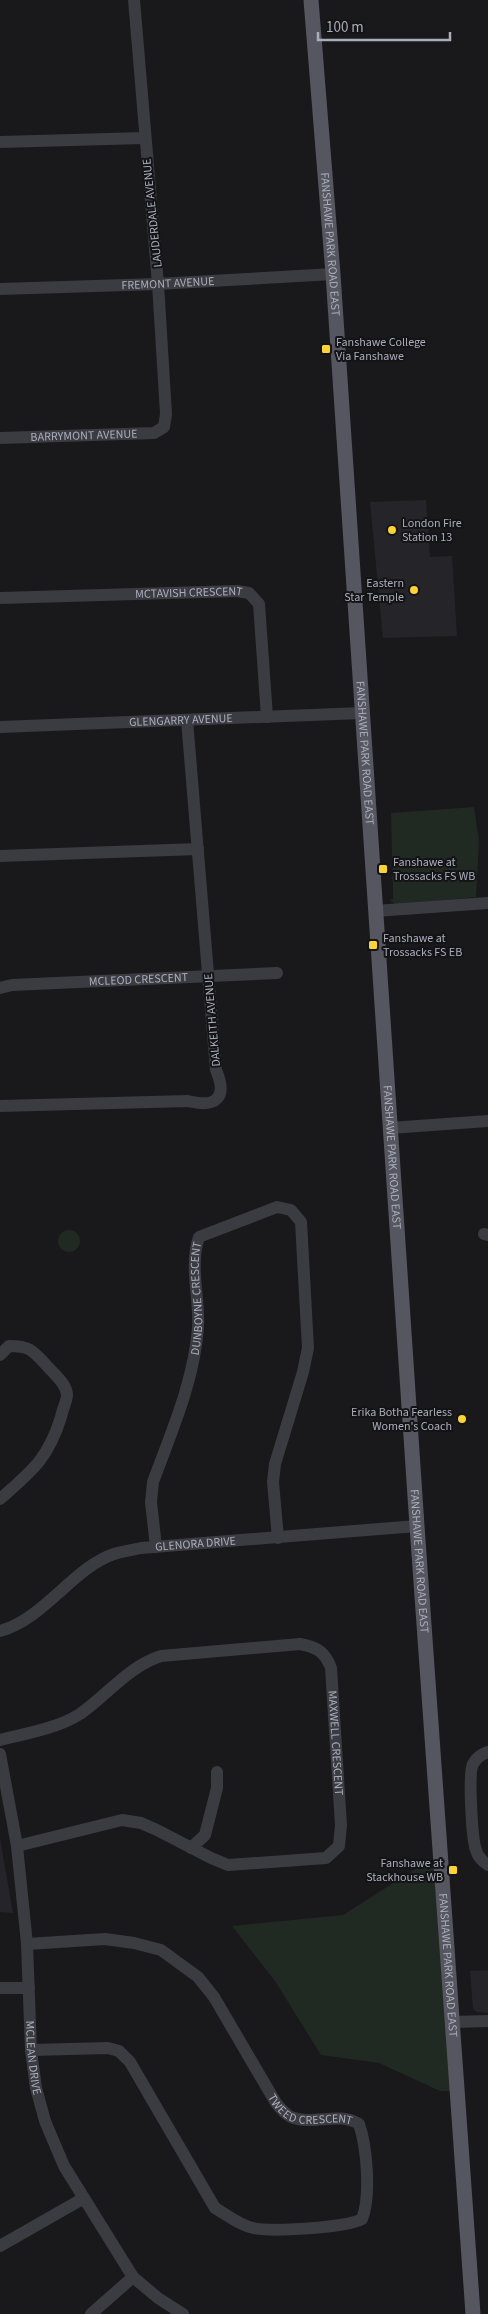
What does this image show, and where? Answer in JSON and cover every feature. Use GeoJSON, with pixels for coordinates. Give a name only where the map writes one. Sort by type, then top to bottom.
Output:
{"type":"FeatureCollection","features":[{"type":"Feature","properties":{"kind":"main road","name":"FANSHAWE PARK ROAD EAST"},"geometry":{"type":"LineString","coordinates":[[311,0],[334,274],[375,911],[473,2314]]}},
{"type":"Feature","properties":{"kind":"street","name":"LAUDERDALE AVENUE"},"geometry":{"type":"LineString","coordinates":[[134,0],[144,138],[158,284],[166,414],[164,427]]}},
{"type":"Feature","properties":{"kind":"street"},"geometry":{"type":"LineString","coordinates":[[0,142],[144,138]]}},
{"type":"Feature","properties":{"kind":"street","name":"FREMONT AVENUE"},"geometry":{"type":"LineString","coordinates":[[0,289],[158,284],[334,274]]}},
{"type":"Feature","properties":{"kind":"street","name":"BARRYMONT AVENUE"},"geometry":{"type":"LineString","coordinates":[[0,438],[154,433],[164,427]]}},
{"type":"Feature","properties":{"kind":"street","name":"MCTAVISH CRESCENT"},"geometry":{"type":"LineString","coordinates":[[0,598],[237,591],[249,593],[259,604],[267,717]]}},
{"type":"Feature","properties":{"kind":"street","name":"GLENGARRY AVENUE"},"geometry":{"type":"LineString","coordinates":[[0,727],[362,713]]}},
{"type":"Feature","properties":{"kind":"street","name":"DALKEITH AVENUE"},"geometry":{"type":"LineString","coordinates":[[0,1106],[188,1101],[201,1104],[212,1103],[220,1095],[222,1085],[216,1070],[187,720]]}},
{"type":"Feature","properties":{"kind":"street"},"geometry":{"type":"LineString","coordinates":[[0,856],[198,849]]}},
{"type":"Feature","properties":{"kind":"street"},"geometry":{"type":"LineString","coordinates":[[375,911],[488,903]]}},
{"type":"Feature","properties":{"kind":"street","name":"MCLEOD CRESCENT"},"geometry":{"type":"LineString","coordinates":[[0,988],[12,985],[277,973]]}},
{"type":"Feature","properties":{"kind":"street"},"geometry":{"type":"LineString","coordinates":[[390,1128],[488,1121]]}},
{"type":"Feature","properties":{"kind":"street","name":"DUNBOYNE CRESCENT"},"geometry":{"type":"LineString","coordinates":[[156,1547],[151,1502],[153,1482],[193,1366],[198,1326],[194,1260],[199,1237],[277,1207],[291,1210],[301,1222],[308,1348],[303,1372],[275,1464],[273,1482],[278,1538]]}},
{"type":"Feature","properties":{"kind":"street"},"geometry":{"type":"LineString","coordinates":[[0,1355],[9,1346],[26,1346],[37,1355],[64,1385],[67,1394],[54,1438],[45,1456],[33,1471],[0,1499]]}},
{"type":"Feature","properties":{"kind":"street","name":"GLENORA DRIVE"},"geometry":{"type":"LineString","coordinates":[[0,1631],[28,1618],[94,1565],[114,1554],[156,1547],[417,1526]]}},
{"type":"Feature","properties":{"kind":"street","name":"MAXWELL CRESCENT"},"geometry":{"type":"LineString","coordinates":[[0,1740],[61,1724],[80,1714],[146,1661],[160,1656],[300,1644],[315,1646],[326,1656],[331,1668],[341,1825],[339,1846],[326,1858],[228,1865],[157,1830],[122,1820],[17,1846]]}},
{"type":"Feature","properties":{"kind":"street"},"geometry":{"type":"LineString","coordinates":[[488,1752],[473,1763],[470,1777],[474,1845],[479,1856],[488,1865]]}},
{"type":"Feature","properties":{"kind":"street","name":"MCLEAN DRIVE"},"geometry":{"type":"LineString","coordinates":[[0,1754],[17,1846],[27,1944],[31,2050],[36,2088],[45,2121],[64,2166],[133,2277],[158,2298],[183,2314]]}},
{"type":"Feature","properties":{"kind":"street"},"geometry":{"type":"LineString","coordinates":[[191,1848],[205,1835],[217,1788],[217,1772]]}},
{"type":"Feature","properties":{"kind":"street","name":"TWEED CRESCENT"},"geometry":{"type":"LineString","coordinates":[[27,1944],[105,1939],[134,1943],[160,1950],[198,1977],[214,1997],[276,2103],[290,2116],[304,2120],[345,2118],[359,2124],[363,2136],[366,2201],[362,2219],[348,2224],[272,2230],[253,2228],[234,2220],[215,2208],[130,2062],[119,2051],[108,2048],[31,2050]]}},
{"type":"Feature","properties":{"kind":"street"},"geometry":{"type":"LineString","coordinates":[[0,1988],[29,1988]]}},
{"type":"Feature","properties":{"kind":"street"},"geometry":{"type":"LineString","coordinates":[[453,2022],[488,2021]]}},
{"type":"Feature","properties":{"kind":"street"},"geometry":{"type":"LineString","coordinates":[[0,2246],[84,2198]]}},
{"type":"Feature","properties":{"kind":"street"},"geometry":{"type":"LineString","coordinates":[[91,2314],[133,2277]]}},
{"type":"Feature","properties":{"kind":"shaded area"},"geometry":{"type":"Polygon","coordinates":[[[426,500],[430,557],[452,556],[457,636],[383,638],[370,502],[426,500]]]}},
{"type":"Feature","properties":{"kind":"shaded area"},"geometry":{"type":"Polygon","coordinates":[[[474,807],[479,840],[476,897],[396,905],[390,900],[393,899],[391,813],[474,807]]]}},
{"type":"Feature","properties":{"kind":"shaded area"},"geometry":{"type":"Polygon","coordinates":[[[69,1230],[79,1237],[80,1241],[73,1251],[69,1252],[59,1245],[58,1241],[65,1231],[69,1230]]]}},
{"type":"Feature","properties":{"kind":"shaded area"},"geometry":{"type":"Polygon","coordinates":[[[0,1838],[13,1913],[0,1912],[0,1838]]]}},
{"type":"Feature","properties":{"kind":"shaded area"},"geometry":{"type":"Polygon","coordinates":[[[420,1866],[435,1867],[451,2091],[440,2091],[379,2063],[321,2055],[275,1981],[232,1926],[343,1915],[420,1866]]]}},
{"type":"Feature","properties":{"kind":"shaded area"},"geometry":{"type":"Polygon","coordinates":[[[488,1970],[488,2013],[477,2012],[473,2009],[470,1971],[488,1970]]]}},
{"type":"Feature","properties":{"kind":"place","name":"Fanshawe College Via Fanshawe"},"geometry":{"type":"Point","coordinates":[326,349]}},
{"type":"Feature","properties":{"kind":"place","name":"London Fire Station 13"},"geometry":{"type":"Point","coordinates":[392,530]}},
{"type":"Feature","properties":{"kind":"place","name":"Eastern Star Temple"},"geometry":{"type":"Point","coordinates":[414,590]}},
{"type":"Feature","properties":{"kind":"place","name":"Fanshawe at Trossacks FS WB"},"geometry":{"type":"Point","coordinates":[383,869]}},
{"type":"Feature","properties":{"kind":"place","name":"Fanshawe at Trossacks FS EB"},"geometry":{"type":"Point","coordinates":[373,945]}},
{"type":"Feature","properties":{"kind":"place","name":"Erika Botha Fearless Women's Coach"},"geometry":{"type":"Point","coordinates":[462,1419]}},
{"type":"Feature","properties":{"kind":"place","name":"Fanshawe at Stackhouse WB"},"geometry":{"type":"Point","coordinates":[453,1870]}}]}
